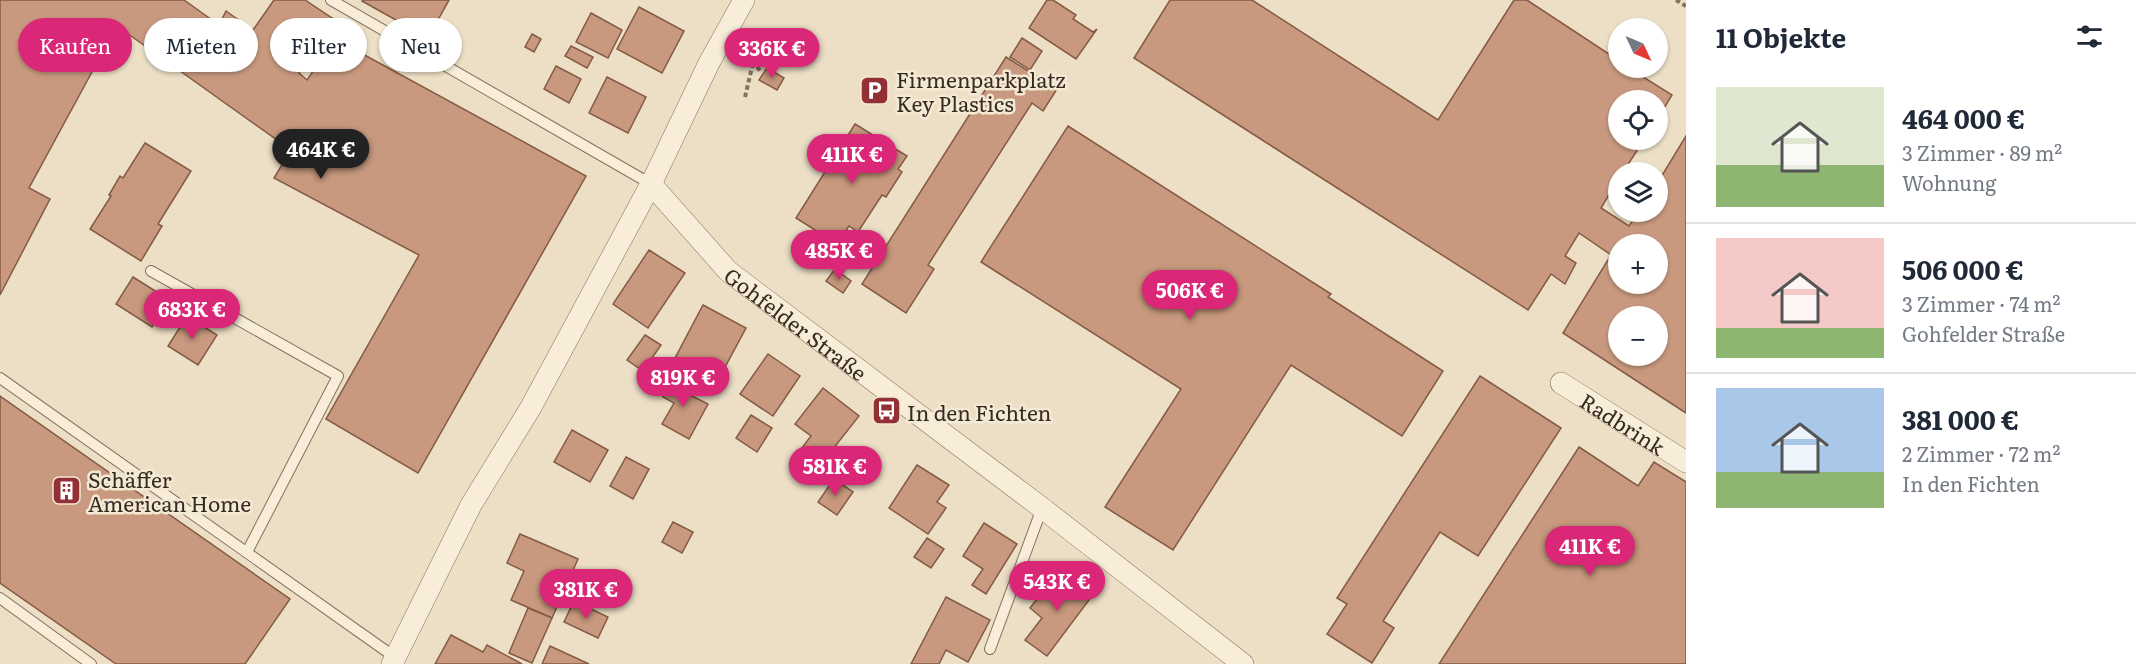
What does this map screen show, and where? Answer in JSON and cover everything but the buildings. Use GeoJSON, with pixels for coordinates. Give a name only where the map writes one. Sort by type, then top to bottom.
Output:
{"type":"FeatureCollection","features":[{"type":"Feature","properties":{"kind":"street"},"geometry":{"type":"LineString","coordinates":[[394,661],[471,506],[531,407],[651,184],[709,63],[744,0]]}},
{"type":"Feature","properties":{"kind":"street","name":"Gohfelder Straße"},"geometry":{"type":"LineString","coordinates":[[651,184],[728,272],[1042,508],[1243,664]]}},
{"type":"Feature","properties":{"kind":"street","name":"Radbrink"},"geometry":{"type":"LineString","coordinates":[[1561,383],[1686,462]]}},
{"type":"Feature","properties":{"kind":"lane"},"geometry":{"type":"LineString","coordinates":[[331,0],[651,184]]}},
{"type":"Feature","properties":{"kind":"lane"},"geometry":{"type":"LineString","coordinates":[[151,271],[338,376],[247,552]]}},
{"type":"Feature","properties":{"kind":"lane"},"geometry":{"type":"LineString","coordinates":[[0,378],[247,552],[394,661]]}},
{"type":"Feature","properties":{"kind":"lane"},"geometry":{"type":"LineString","coordinates":[[990,649],[1042,508]]}},
{"type":"Feature","properties":{"kind":"lane"},"geometry":{"type":"LineString","coordinates":[[0,598],[91,664]]}},
{"type":"Feature","properties":{"kind":"path"},"geometry":{"type":"LineString","coordinates":[[1676,0],[1686,6]]}},
{"type":"Feature","properties":{"kind":"path"},"geometry":{"type":"LineString","coordinates":[[745,97],[754,62]]}},
{"type":"Feature","properties":{"kind":"place","name":"Firmenparkplatz Key Plastics"},"geometry":{"type":"Point","coordinates":[875,90]}},
{"type":"Feature","properties":{"kind":"place","name":"In den Fichten"},"geometry":{"type":"Point","coordinates":[886,411]}},
{"type":"Feature","properties":{"kind":"place","name":"Schäffer American Home"},"geometry":{"type":"Point","coordinates":[67,490]}}]}
